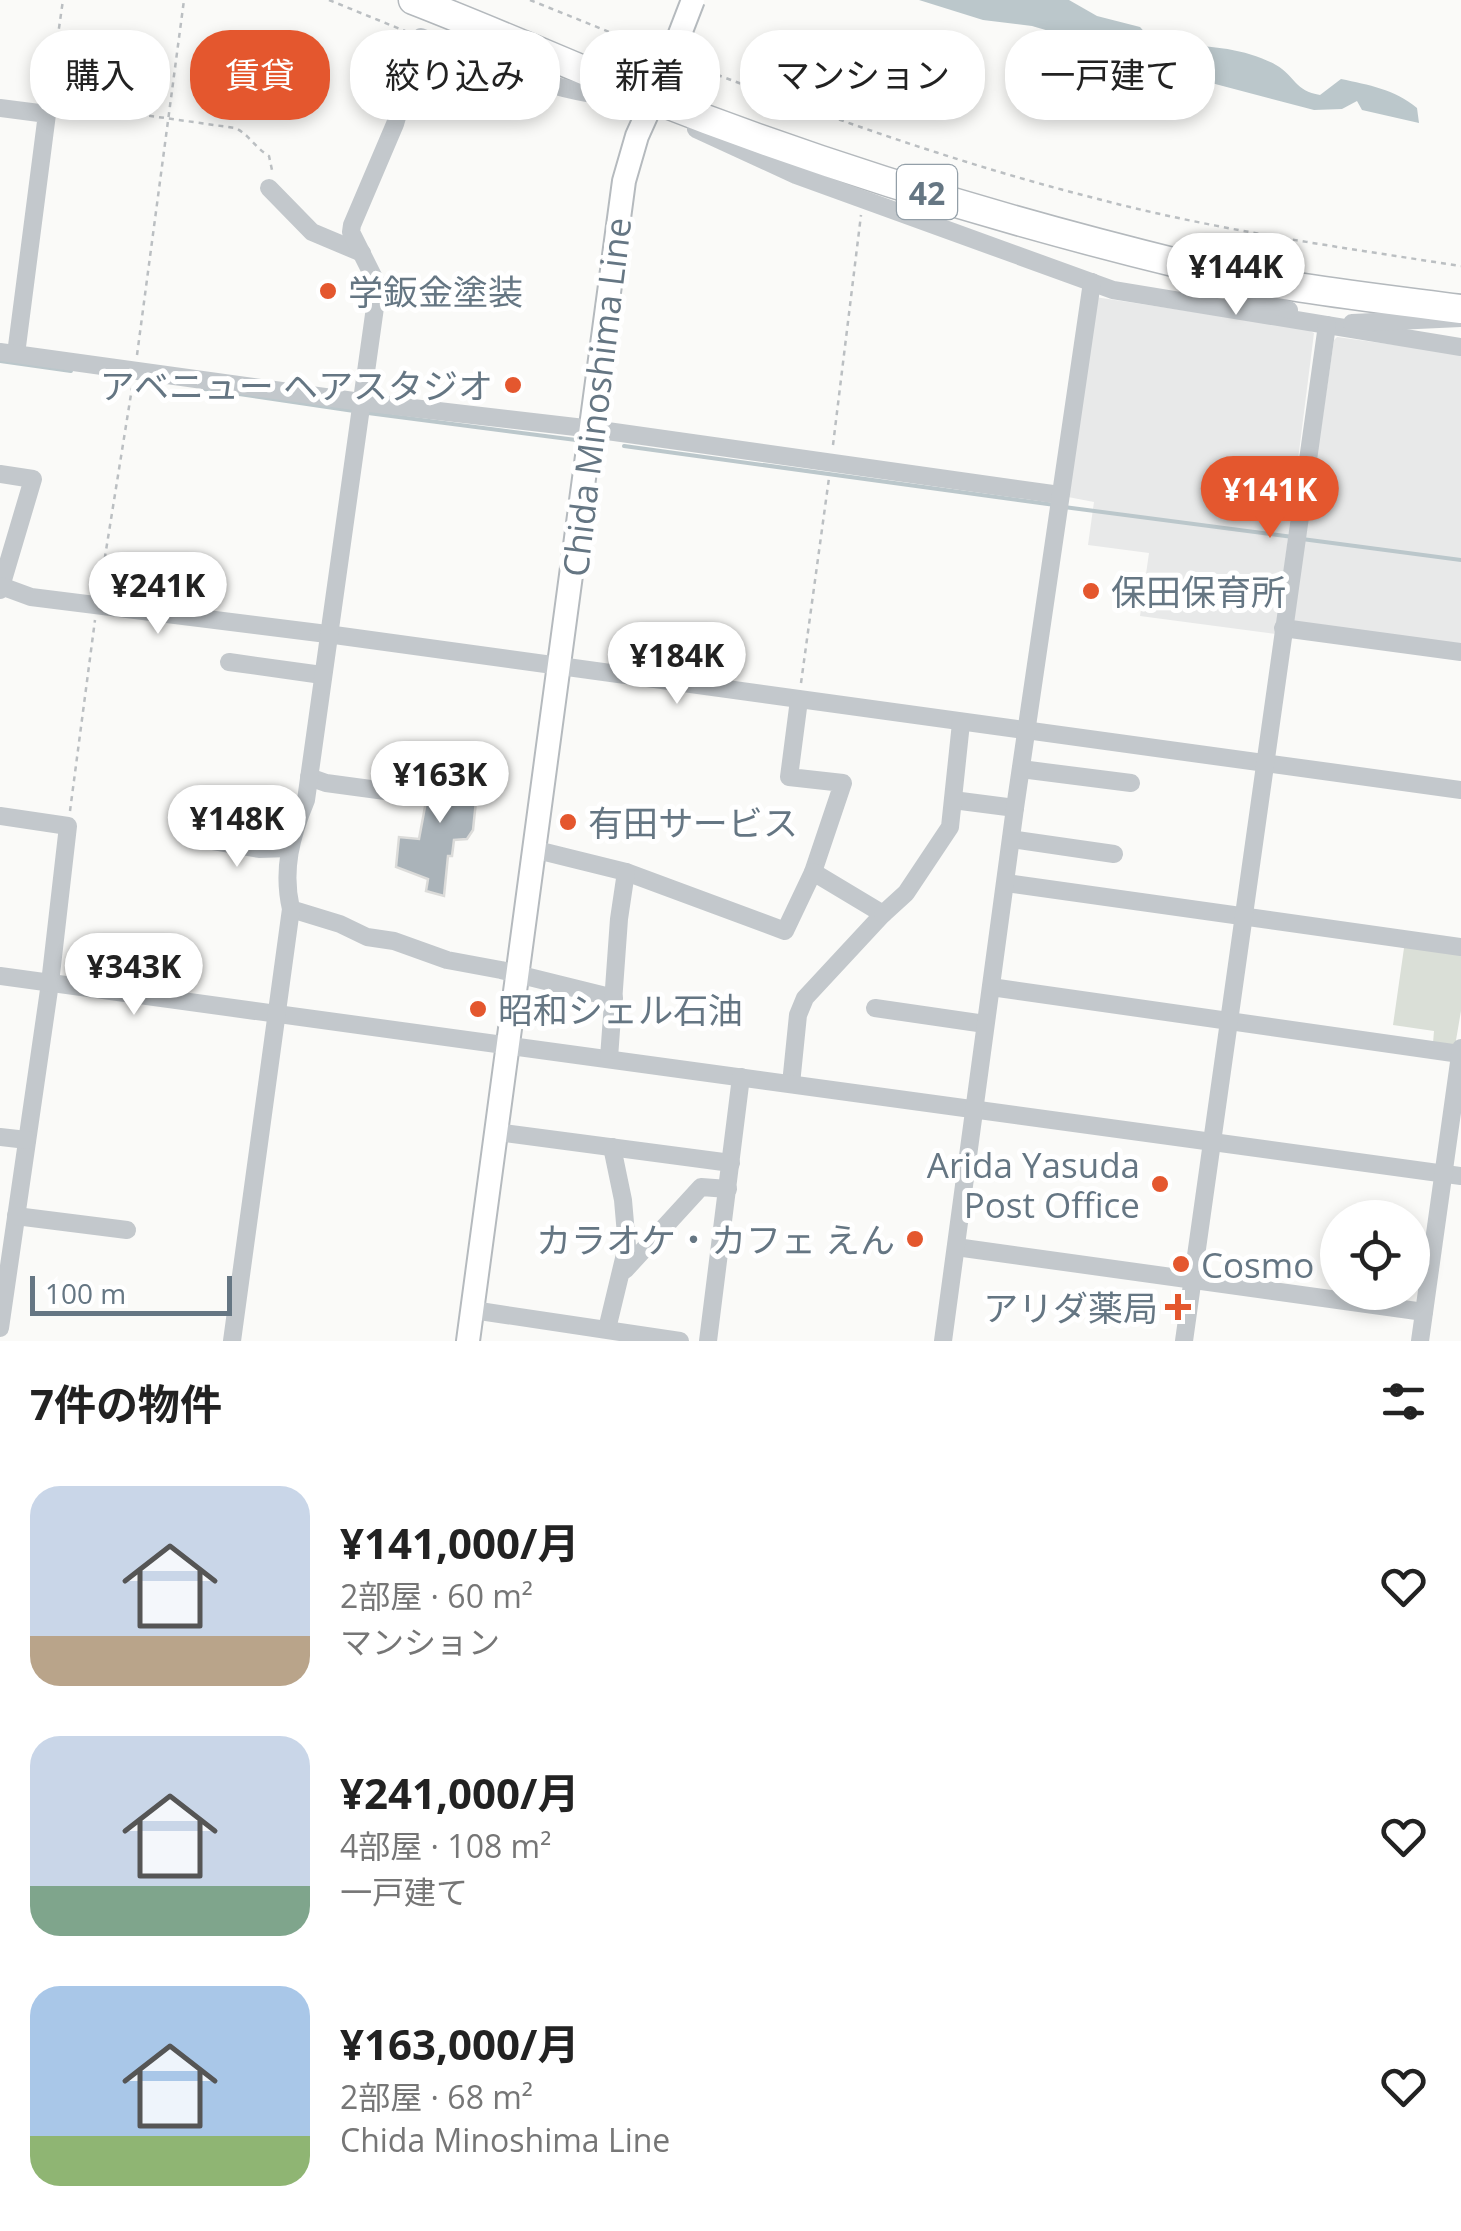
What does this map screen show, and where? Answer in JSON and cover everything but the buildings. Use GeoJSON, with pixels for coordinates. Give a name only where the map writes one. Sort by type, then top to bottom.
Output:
{"type":"FeatureCollection","features":[{"type":"Feature","properties":{"kind":"highway","name":"42"},"geometry":{"type":"LineString","coordinates":[[414,0],[580,66]]}},
{"type":"Feature","properties":{"kind":"highway","name":"42"},"geometry":{"type":"LineString","coordinates":[[720,120],[842,166],[1186,265],[1329,292],[1461,309]]}},
{"type":"Feature","properties":{"kind":"main road","name":"Chida Minoshima Line"},"geometry":{"type":"LineString","coordinates":[[681,30],[693,0]]}},
{"type":"Feature","properties":{"kind":"main road","name":"Chida Minoshima Line"},"geometry":{"type":"LineString","coordinates":[[468,1341],[624,182],[643,120]]}},
{"type":"Feature","properties":{"kind":"street"},"geometry":{"type":"LineString","coordinates":[[0,108],[47,114],[8,353],[361,402],[592,429],[1060,496]]}},
{"type":"Feature","properties":{"kind":"street"},"geometry":{"type":"LineString","coordinates":[[232,1341],[291,909],[286,890],[289,848],[306,800],[378,286],[351,232],[396,120]]}},
{"type":"Feature","properties":{"kind":"street"},"geometry":{"type":"LineString","coordinates":[[672,120],[796,175],[1127,294],[1461,348]]}},
{"type":"Feature","properties":{"kind":"street"},"geometry":{"type":"LineString","coordinates":[[269,188],[312,232],[362,253]]}},
{"type":"Feature","properties":{"kind":"street"},"geometry":{"type":"LineString","coordinates":[[1186,265],[1195,279],[1326,325],[1461,318]]}},
{"type":"Feature","properties":{"kind":"street"},"geometry":{"type":"LineString","coordinates":[[943,1341],[1092,282]]}},
{"type":"Feature","properties":{"kind":"street"},"geometry":{"type":"LineString","coordinates":[[1184,1341],[1326,325]]}},
{"type":"Feature","properties":{"kind":"street"},"geometry":{"type":"LineString","coordinates":[[0,474],[33,479],[0,588],[31,597],[328,634],[1461,790]]}},
{"type":"Feature","properties":{"kind":"street"},"geometry":{"type":"LineString","coordinates":[[1283,628],[1461,652]]}},
{"type":"Feature","properties":{"kind":"street"},"geometry":{"type":"LineString","coordinates":[[230,662],[322,675]]}},
{"type":"Feature","properties":{"kind":"street"},"geometry":{"type":"LineString","coordinates":[[537,850],[626,872],[785,931],[813,872],[843,783],[789,777],[799,700]]}},
{"type":"Feature","properties":{"kind":"street"},"geometry":{"type":"LineString","coordinates":[[791,1084],[798,1015],[805,998],[906,893],[948,833],[962,723]]}},
{"type":"Feature","properties":{"kind":"street"},"geometry":{"type":"LineString","coordinates":[[1022,768],[1131,783]]}},
{"type":"Feature","properties":{"kind":"street"},"geometry":{"type":"LineString","coordinates":[[309,778],[415,794]]}},
{"type":"Feature","properties":{"kind":"street"},"geometry":{"type":"LineString","coordinates":[[953,800],[1015,808]]}},
{"type":"Feature","properties":{"kind":"street"},"geometry":{"type":"LineString","coordinates":[[0,816],[68,826],[50,983],[0,1328]]}},
{"type":"Feature","properties":{"kind":"street"},"geometry":{"type":"LineString","coordinates":[[188,838],[259,849],[289,848]]}},
{"type":"Feature","properties":{"kind":"street"},"geometry":{"type":"LineString","coordinates":[[1011,839],[1114,854]]}},
{"type":"Feature","properties":{"kind":"street"},"geometry":{"type":"LineString","coordinates":[[609,1058],[626,872]]}},
{"type":"Feature","properties":{"kind":"street"},"geometry":{"type":"LineString","coordinates":[[813,872],[883,914]]}},
{"type":"Feature","properties":{"kind":"street"},"geometry":{"type":"LineString","coordinates":[[1006,883],[1461,947]]}},
{"type":"Feature","properties":{"kind":"street"},"geometry":{"type":"LineString","coordinates":[[291,909],[340,924],[367,938],[614,998]]}},
{"type":"Feature","properties":{"kind":"street"},"geometry":{"type":"LineString","coordinates":[[0,976],[1452,1175]]}},
{"type":"Feature","properties":{"kind":"street"},"geometry":{"type":"LineString","coordinates":[[991,987],[1461,1051],[1452,1175],[1420,1341]]}},
{"type":"Feature","properties":{"kind":"street"},"geometry":{"type":"LineString","coordinates":[[875,1008],[985,1024]]}},
{"type":"Feature","properties":{"kind":"street"},"geometry":{"type":"LineString","coordinates":[[708,1341],[741,1077]]}},
{"type":"Feature","properties":{"kind":"street"},"geometry":{"type":"LineString","coordinates":[[497,1132],[731,1163]]}},
{"type":"Feature","properties":{"kind":"street"},"geometry":{"type":"LineString","coordinates":[[0,1137],[27,1140]]}},
{"type":"Feature","properties":{"kind":"street"},"geometry":{"type":"LineString","coordinates":[[607,1329],[626,1256],[625,1221],[612,1147]]}},
{"type":"Feature","properties":{"kind":"street"},"geometry":{"type":"LineString","coordinates":[[621,1274],[700,1187],[728,1189]]}},
{"type":"Feature","properties":{"kind":"street"},"geometry":{"type":"LineString","coordinates":[[16,1216],[127,1230]]}},
{"type":"Feature","properties":{"kind":"street"},"geometry":{"type":"LineString","coordinates":[[956,1247],[1424,1312]]}},
{"type":"Feature","properties":{"kind":"street"},"geometry":{"type":"LineString","coordinates":[[472,1310],[680,1341]]}},
{"type":"Feature","properties":{"kind":"path"},"geometry":{"type":"LineString","coordinates":[[59,30],[63,0]]}},
{"type":"Feature","properties":{"kind":"path"},"geometry":{"type":"LineString","coordinates":[[170,103],[184,0]]}},
{"type":"Feature","properties":{"kind":"path"},"geometry":{"type":"LineString","coordinates":[[329,0],[403,30]]}},
{"type":"Feature","properties":{"kind":"path"},"geometry":{"type":"LineString","coordinates":[[530,0],[604,30]]}},
{"type":"Feature","properties":{"kind":"path"},"geometry":{"type":"LineString","coordinates":[[720,76],[848,124],[1094,198],[1324,246],[1461,266]]}},
{"type":"Feature","properties":{"kind":"path"},"geometry":{"type":"LineString","coordinates":[[170,118],[244,132],[254,147],[269,156],[269,188]]}},
{"type":"Feature","properties":{"kind":"path"},"geometry":{"type":"LineString","coordinates":[[68,826],[168,120]]}},
{"type":"Feature","properties":{"kind":"shaded area"},"geometry":{"type":"Polygon","coordinates":[[[919,0],[1069,0],[1097,16],[1143,30],[1046,30],[983,20],[919,0]]]}},
{"type":"Feature","properties":{"kind":"shaded area"},"geometry":{"type":"Polygon","coordinates":[[[1215,48],[1261,58],[1282,69],[1300,87],[1320,95],[1341,79],[1390,92],[1417,108],[1419,123],[1362,110],[1357,101],[1342,109],[1314,110],[1215,84],[1215,48]]]}},
{"type":"Feature","properties":{"kind":"shaded area"},"geometry":{"type":"Polygon","coordinates":[[[1095,297],[1314,333],[1276,634],[1140,616],[1149,553],[1088,545],[1094,502],[1068,497],[1095,297]]]}},
{"type":"Feature","properties":{"kind":"shaded area"},"geometry":{"type":"Polygon","coordinates":[[[1337,337],[1461,354],[1461,647],[1292,625],[1337,337]]]}},
{"type":"Feature","properties":{"kind":"shaded area"},"geometry":{"type":"Polygon","coordinates":[[[1405,941],[1461,949],[1461,1011],[1455,1046],[1433,1043],[1434,1031],[1393,1025],[1405,941]]]}},
{"type":"Feature","properties":{"kind":"waterway"},"geometry":{"type":"LineString","coordinates":[[0,361],[71,371]]}},
{"type":"Feature","properties":{"kind":"waterway"},"geometry":{"type":"LineString","coordinates":[[205,389],[354,411]]}},
{"type":"Feature","properties":{"kind":"waterway"},"geometry":{"type":"LineString","coordinates":[[368,413],[576,440]]}},
{"type":"Feature","properties":{"kind":"waterway"},"geometry":{"type":"LineString","coordinates":[[624,446],[1055,505]]}},
{"type":"Feature","properties":{"kind":"waterway"},"geometry":{"type":"LineString","coordinates":[[1064,507],[1293,537]]}},
{"type":"Feature","properties":{"kind":"waterway"},"geometry":{"type":"LineString","coordinates":[[1302,539],[1461,560]]}},
{"type":"Feature","properties":{"kind":"place","name":"学鈑金塗装"},"geometry":{"type":"Point","coordinates":[328,291]}},
{"type":"Feature","properties":{"kind":"place","name":"アベニュー ヘアスタジオ"},"geometry":{"type":"Point","coordinates":[513,385]}},
{"type":"Feature","properties":{"kind":"place","name":"保田保育所"},"geometry":{"type":"Point","coordinates":[1091,591]}},
{"type":"Feature","properties":{"kind":"place","name":"有田サービス"},"geometry":{"type":"Point","coordinates":[568,822]}},
{"type":"Feature","properties":{"kind":"place","name":"昭和シェル石油"},"geometry":{"type":"Point","coordinates":[478,1009]}},
{"type":"Feature","properties":{"kind":"place","name":"Arida Yasuda Post Office"},"geometry":{"type":"Point","coordinates":[1160,1184]}},
{"type":"Feature","properties":{"kind":"place","name":"カラオケ・カフェ えん"},"geometry":{"type":"Point","coordinates":[915,1239]}},
{"type":"Feature","properties":{"kind":"place","name":"Cosmo"},"geometry":{"type":"Point","coordinates":[1181,1264]}},
{"type":"Feature","properties":{"kind":"place","name":"アリダ薬局"},"geometry":{"type":"Point","coordinates":[1178,1307]}}]}
